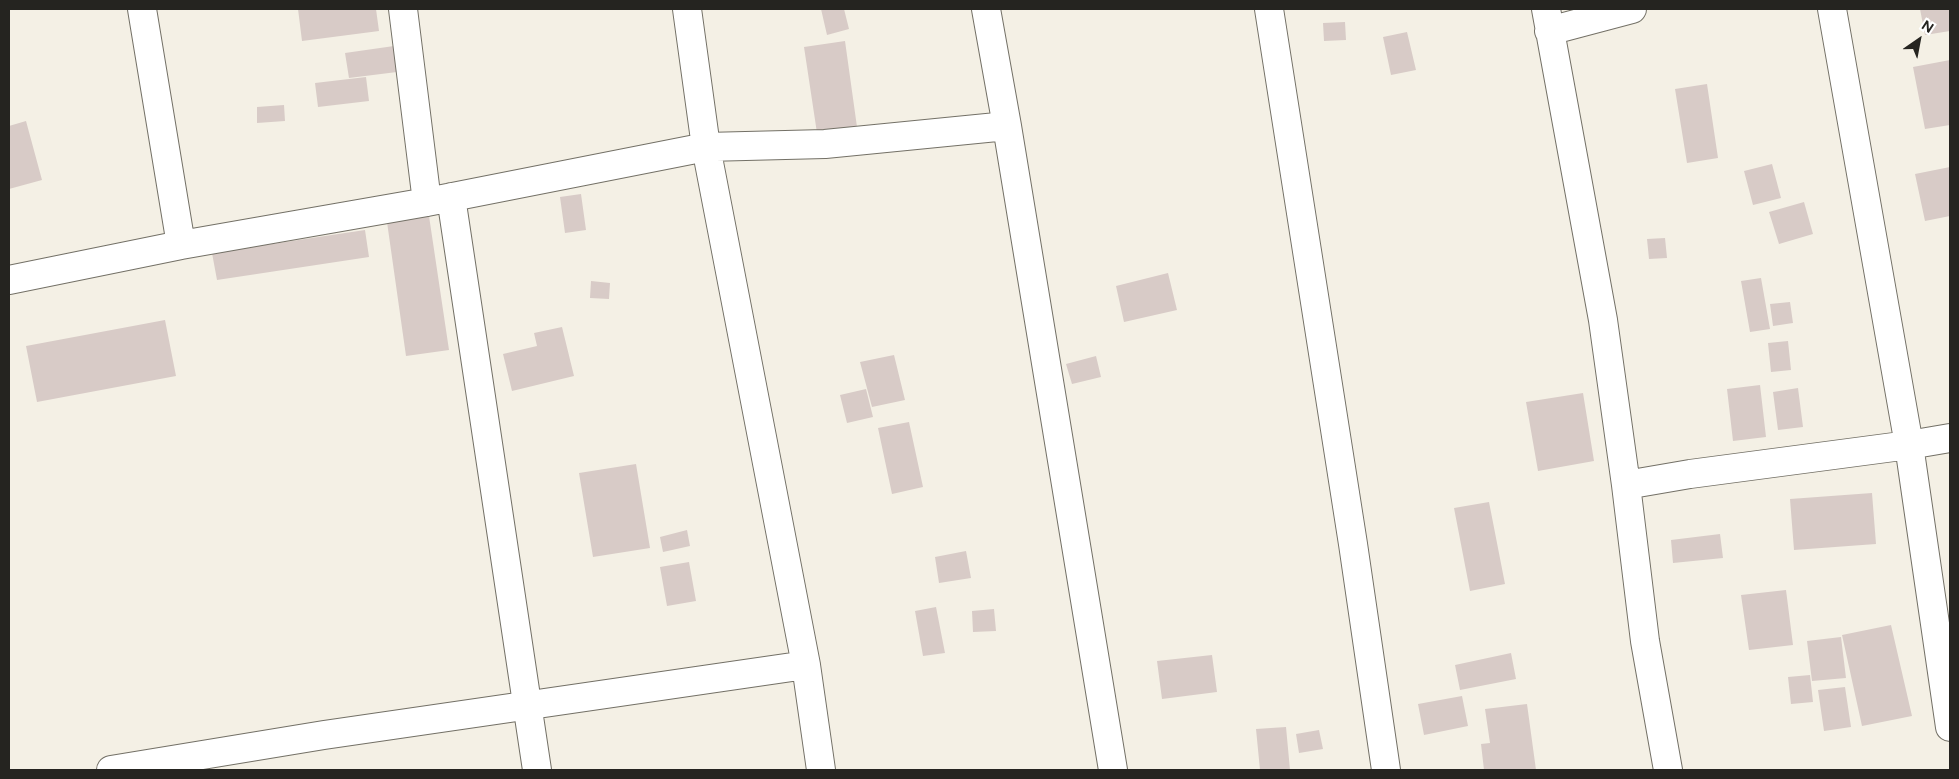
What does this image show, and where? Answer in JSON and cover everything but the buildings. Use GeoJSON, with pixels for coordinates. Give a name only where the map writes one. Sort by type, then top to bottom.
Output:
{"type":"FeatureCollection","features":[{"type":"Feature","properties":{"kind":"street"},"geometry":{"type":"LineString","coordinates":[[142,9],[180,245]]}},
{"type":"Feature","properties":{"kind":"street"},"geometry":{"type":"LineString","coordinates":[[403,9],[439,200],[536,770]]}},
{"type":"Feature","properties":{"kind":"street"},"geometry":{"type":"LineString","coordinates":[[687,9],[706,147],[806,666],[821,770]]}},
{"type":"Feature","properties":{"kind":"street"},"geometry":{"type":"LineString","coordinates":[[986,9],[1113,770]]}},
{"type":"Feature","properties":{"kind":"street"},"geometry":{"type":"LineString","coordinates":[[1269,9],[1353,544],[1386,770]]}},
{"type":"Feature","properties":{"kind":"street"},"geometry":{"type":"LineString","coordinates":[[1632,9],[1548,20],[1602,320],[1626,485],[1645,641],[1668,770]]}},
{"type":"Feature","properties":{"kind":"street"},"geometry":{"type":"LineString","coordinates":[[1832,9],[1908,445],[1950,727]]}},
{"type":"Feature","properties":{"kind":"street"},"geometry":{"type":"LineString","coordinates":[[9,280],[180,245],[439,200],[706,147],[825,144],[1007,126]]}},
{"type":"Feature","properties":{"kind":"street"},"geometry":{"type":"LineString","coordinates":[[1626,485],[1690,474],[1950,438]]}},
{"type":"Feature","properties":{"kind":"street"},"geometry":{"type":"LineString","coordinates":[[112,770],[239,760],[324,735],[806,666]]}}]}
